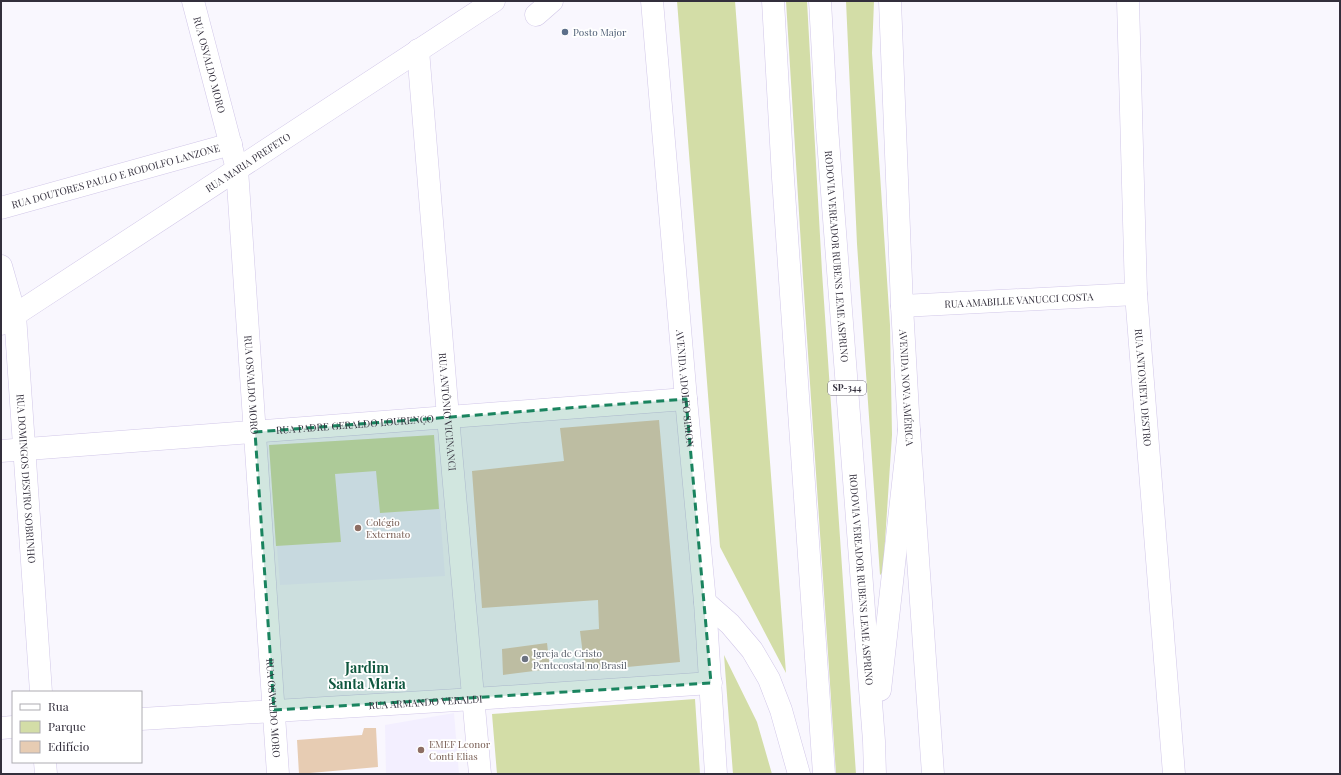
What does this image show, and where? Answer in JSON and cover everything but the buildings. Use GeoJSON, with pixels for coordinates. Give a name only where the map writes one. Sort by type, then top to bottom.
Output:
{"type":"FeatureCollection","features":[{"type":"Feature","properties":{"kind":"main road","name":"RUA OSVALDO MORO"},"geometry":{"type":"LineString","coordinates":[[193,1],[237,169],[278,774]]}},
{"type":"Feature","properties":{"kind":"main road","name":"RUA MARIA PREFETO"},"geometry":{"type":"LineString","coordinates":[[8,320],[494,1]]}},
{"type":"Feature","properties":{"kind":"main road"},"geometry":{"type":"LineString","coordinates":[[773,1],[783,186],[824,774]]}},
{"type":"Feature","properties":{"kind":"main road","name":"RODOVIA VEREADOR RUBENS LEME ASPRINO"},"geometry":{"type":"LineString","coordinates":[[820,1],[826,127],[874,741],[875,774]]}},
{"type":"Feature","properties":{"kind":"main road","name":"AVENIDA NOVA AMÉRICA"},"geometry":{"type":"LineString","coordinates":[[890,1],[902,306],[909,430],[933,774]]}},
{"type":"Feature","properties":{"kind":"main road","name":"RUA ANTONIETA DESTRO"},"geometry":{"type":"LineString","coordinates":[[1128,1],[1136,294],[1174,774]]}},
{"type":"Feature","properties":{"kind":"main road","name":"AVENIDA ADOLFO SIMON"},"geometry":{"type":"LineString","coordinates":[[652,2],[705,602],[716,774]]}},
{"type":"Feature","properties":{"kind":"main road","name":"RUA ANTÔNIO VICINANCI"},"geometry":{"type":"LineString","coordinates":[[418,50],[448,417],[480,774]]}},
{"type":"Feature","properties":{"kind":"main road","name":"RUA DOUTORES PAULO E RODOLFO LANZONE"},"geometry":{"type":"LineString","coordinates":[[1,208],[231,144]]}},
{"type":"Feature","properties":{"kind":"main road","name":"RUA DOMINGOS DESTRO SOBRINHO"},"geometry":{"type":"LineString","coordinates":[[1,266],[24,450],[40,691]]}},
{"type":"Feature","properties":{"kind":"main road","name":"RUA AMABILLE VANUCCI COSTA"},"geometry":{"type":"LineString","coordinates":[[902,306],[1136,294]]}},
{"type":"Feature","properties":{"kind":"main road","name":"RUA PADRE GERALDO LOURENÇO"},"geometry":{"type":"LineString","coordinates":[[1,451],[686,398]]}},
{"type":"Feature","properties":{"kind":"main road"},"geometry":{"type":"LineString","coordinates":[[874,741],[909,430]]}},
{"type":"Feature","properties":{"kind":"main road"},"geometry":{"type":"LineString","coordinates":[[705,602],[730,624],[752,650],[769,679],[781,710],[799,774]]}},
{"type":"Feature","properties":{"kind":"main road","name":"RUA ARMANDO VERALDI"},"geometry":{"type":"LineString","coordinates":[[142,719],[710,683]]}},
{"type":"Feature","properties":{"kind":"main road"},"geometry":{"type":"LineString","coordinates":[[1,728],[12,727]]}},
{"type":"Feature","properties":{"kind":"main road"},"geometry":{"type":"LineString","coordinates":[[45,763],[46,774]]}},
{"type":"Feature","properties":{"kind":"highlighted area"},"geometry":{"type":"Polygon","coordinates":[[[686,399],[711,683],[274,710],[255,432],[686,399]]]}},
{"type":"Feature","properties":{"kind":"shaded area","name":"Colégio Externato"},"geometry":{"type":"Polygon","coordinates":[[[434,435],[445,576],[280,585],[269,445],[434,435]]]}},
{"type":"Feature","properties":{"kind":"shaded area","name":"EMEF Leonor Conti Elias"},"geometry":{"type":"Polygon","coordinates":[[[454,713],[459,774],[386,774],[385,725],[454,713]]]}},
{"type":"Feature","properties":{"kind":"green space"},"geometry":{"type":"Polygon","coordinates":[[[677,1],[735,1],[786,673],[720,547],[677,1]]]}},
{"type":"Feature","properties":{"kind":"green space"},"geometry":{"type":"Polygon","coordinates":[[[786,1],[807,1],[822,272],[856,774],[836,774],[786,1]]]}},
{"type":"Feature","properties":{"kind":"green space"},"geometry":{"type":"Polygon","coordinates":[[[846,1],[874,1],[872,53],[890,325],[892,435],[883,572],[880,575],[857,244],[846,1]]]}},
{"type":"Feature","properties":{"kind":"green space"},"geometry":{"type":"Polygon","coordinates":[[[434,435],[439,509],[380,513],[376,471],[335,474],[341,542],[276,546],[269,445],[434,435]]]}},
{"type":"Feature","properties":{"kind":"green space"},"geometry":{"type":"Polygon","coordinates":[[[724,655],[757,722],[772,774],[733,774],[724,655]]]}},
{"type":"Feature","properties":{"kind":"green space"},"geometry":{"type":"Polygon","coordinates":[[[695,699],[700,774],[497,774],[492,714],[695,699]]]}},
{"type":"Feature","properties":{"kind":"place","name":"Posto Major"},"geometry":{"type":"Point","coordinates":[565,32]}},
{"type":"Feature","properties":{"kind":"place","name":"Colégio Externato"},"geometry":{"type":"Point","coordinates":[358,528]}},
{"type":"Feature","properties":{"kind":"place","name":"Igreja de Cristo Pentecostal no Brasil"},"geometry":{"type":"Point","coordinates":[525,659]}},
{"type":"Feature","properties":{"kind":"place","name":"EMEF Leonor Conti Elias"},"geometry":{"type":"Point","coordinates":[421,750]}},
{"type":"Feature","properties":{"kind":"district","name":"Jardim Santa Maria"},"geometry":{"type":"Point","coordinates":[367,676]}}]}
